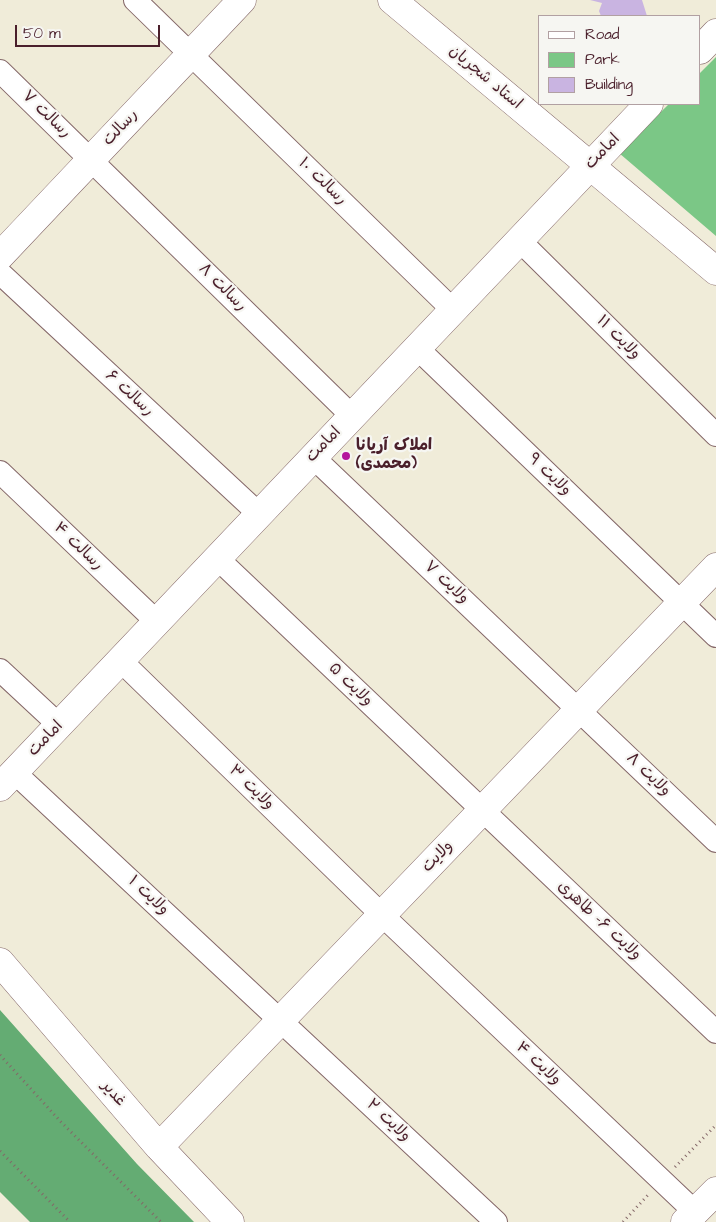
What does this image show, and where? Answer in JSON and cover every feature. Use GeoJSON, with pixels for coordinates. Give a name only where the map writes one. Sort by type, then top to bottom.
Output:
{"type":"FeatureCollection","features":[{"type":"Feature","properties":{"kind":"street","name":"رسالت ۱۰"},"geometry":{"type":"LineString","coordinates":[[135,0],[453,310]]}},
{"type":"Feature","properties":{"kind":"street","name":"رسالت"},"geometry":{"type":"LineString","coordinates":[[0,256],[242,0]]}},
{"type":"Feature","properties":{"kind":"street","name":"استاد شجریان"},"geometry":{"type":"LineString","coordinates":[[392,0],[716,271]]}},
{"type":"Feature","properties":{"kind":"street"},"geometry":{"type":"LineString","coordinates":[[701,49],[716,33]]}},
{"type":"Feature","properties":{"kind":"street","name":"رسالت ۷"},"geometry":{"type":"LineString","coordinates":[[0,71],[92,159]]}},
{"type":"Feature","properties":{"kind":"street","name":"امامت"},"geometry":{"type":"LineString","coordinates":[[7,780],[648,105]]}},
{"type":"Feature","properties":{"kind":"street","name":"رسالت ۸"},"geometry":{"type":"LineString","coordinates":[[92,159],[352,416]]}},
{"type":"Feature","properties":{"kind":"street","name":"ولایت ۱۱"},"geometry":{"type":"LineString","coordinates":[[519,240],[716,435]]}},
{"type":"Feature","properties":{"kind":"street","name":"رسالت ۶"},"geometry":{"type":"LineString","coordinates":[[0,273],[259,514]]}},
{"type":"Feature","properties":{"kind":"street","name":"ولایت ۹"},"geometry":{"type":"LineString","coordinates":[[417,348],[716,636]]}},
{"type":"Feature","properties":{"kind":"street","name":"ولایت ۷"},"geometry":{"type":"LineString","coordinates":[[313,457],[579,709]]}},
{"type":"Feature","properties":{"kind":"street","name":"رسالت ۴"},"geometry":{"type":"LineString","coordinates":[[0,472],[157,622]]}},
{"type":"Feature","properties":{"kind":"street","name":"ولایت ۵"},"geometry":{"type":"LineString","coordinates":[[217,558],[482,811]]}},
{"type":"Feature","properties":{"kind":"street","name":"ولایت"},"geometry":{"type":"LineString","coordinates":[[159,1147],[716,567]]}},
{"type":"Feature","properties":{"kind":"street","name":"ولایت ۳"},"geometry":{"type":"LineString","coordinates":[[120,660],[382,915]]}},
{"type":"Feature","properties":{"kind":"street"},"geometry":{"type":"LineString","coordinates":[[0,670],[59,725]]}},
{"type":"Feature","properties":{"kind":"street","name":"ولایت ۸"},"geometry":{"type":"LineString","coordinates":[[579,709],[716,841]]}},
{"type":"Feature","properties":{"kind":"street","name":"ولایت ۱"},"geometry":{"type":"LineString","coordinates":[[7,780],[281,1020]]}},
{"type":"Feature","properties":{"kind":"street","name":"ولایت ۶- طاهری"},"geometry":{"type":"LineString","coordinates":[[482,811],[716,1032]]}},
{"type":"Feature","properties":{"kind":"street","name":"ولایت ۴"},"geometry":{"type":"LineString","coordinates":[[382,915],[690,1217]]}},
{"type":"Feature","properties":{"kind":"street","name":"غدیر"},"geometry":{"type":"LineString","coordinates":[[0,962],[159,1147],[230,1222]]}},
{"type":"Feature","properties":{"kind":"street","name":"ولایت ۲"},"geometry":{"type":"LineString","coordinates":[[281,1020],[496,1222]]}},
{"type":"Feature","properties":{"kind":"street"},"geometry":{"type":"LineString","coordinates":[[690,1217],[716,1191]]}},
{"type":"Feature","properties":{"kind":"path"},"geometry":{"type":"LineString","coordinates":[[0,1055],[61,1122],[161,1222]]}},
{"type":"Feature","properties":{"kind":"path"},"geometry":{"type":"LineString","coordinates":[[0,1152],[70,1222]]}},
{"type":"Feature","properties":{"kind":"green space"},"geometry":{"type":"Polygon","coordinates":[[[716,57],[716,236],[619,153],[668,105],[701,105],[701,72],[716,57]]]}},
{"type":"Feature","properties":{"kind":"green space"},"geometry":{"type":"Polygon","coordinates":[[[0,1010],[137,1164],[194,1222],[30,1222],[0,1192],[0,1010]]]}},
{"type":"Feature","properties":{"kind":"building"},"geometry":{"type":"Polygon","coordinates":[[[590,0],[642,0],[647,15],[601,15],[599,11],[602,3],[590,0]]]}},
{"type":"Feature","properties":{"kind":"place","name":"املاک آریانا (محمدی)"},"geometry":{"type":"Point","coordinates":[346,456]}}]}
